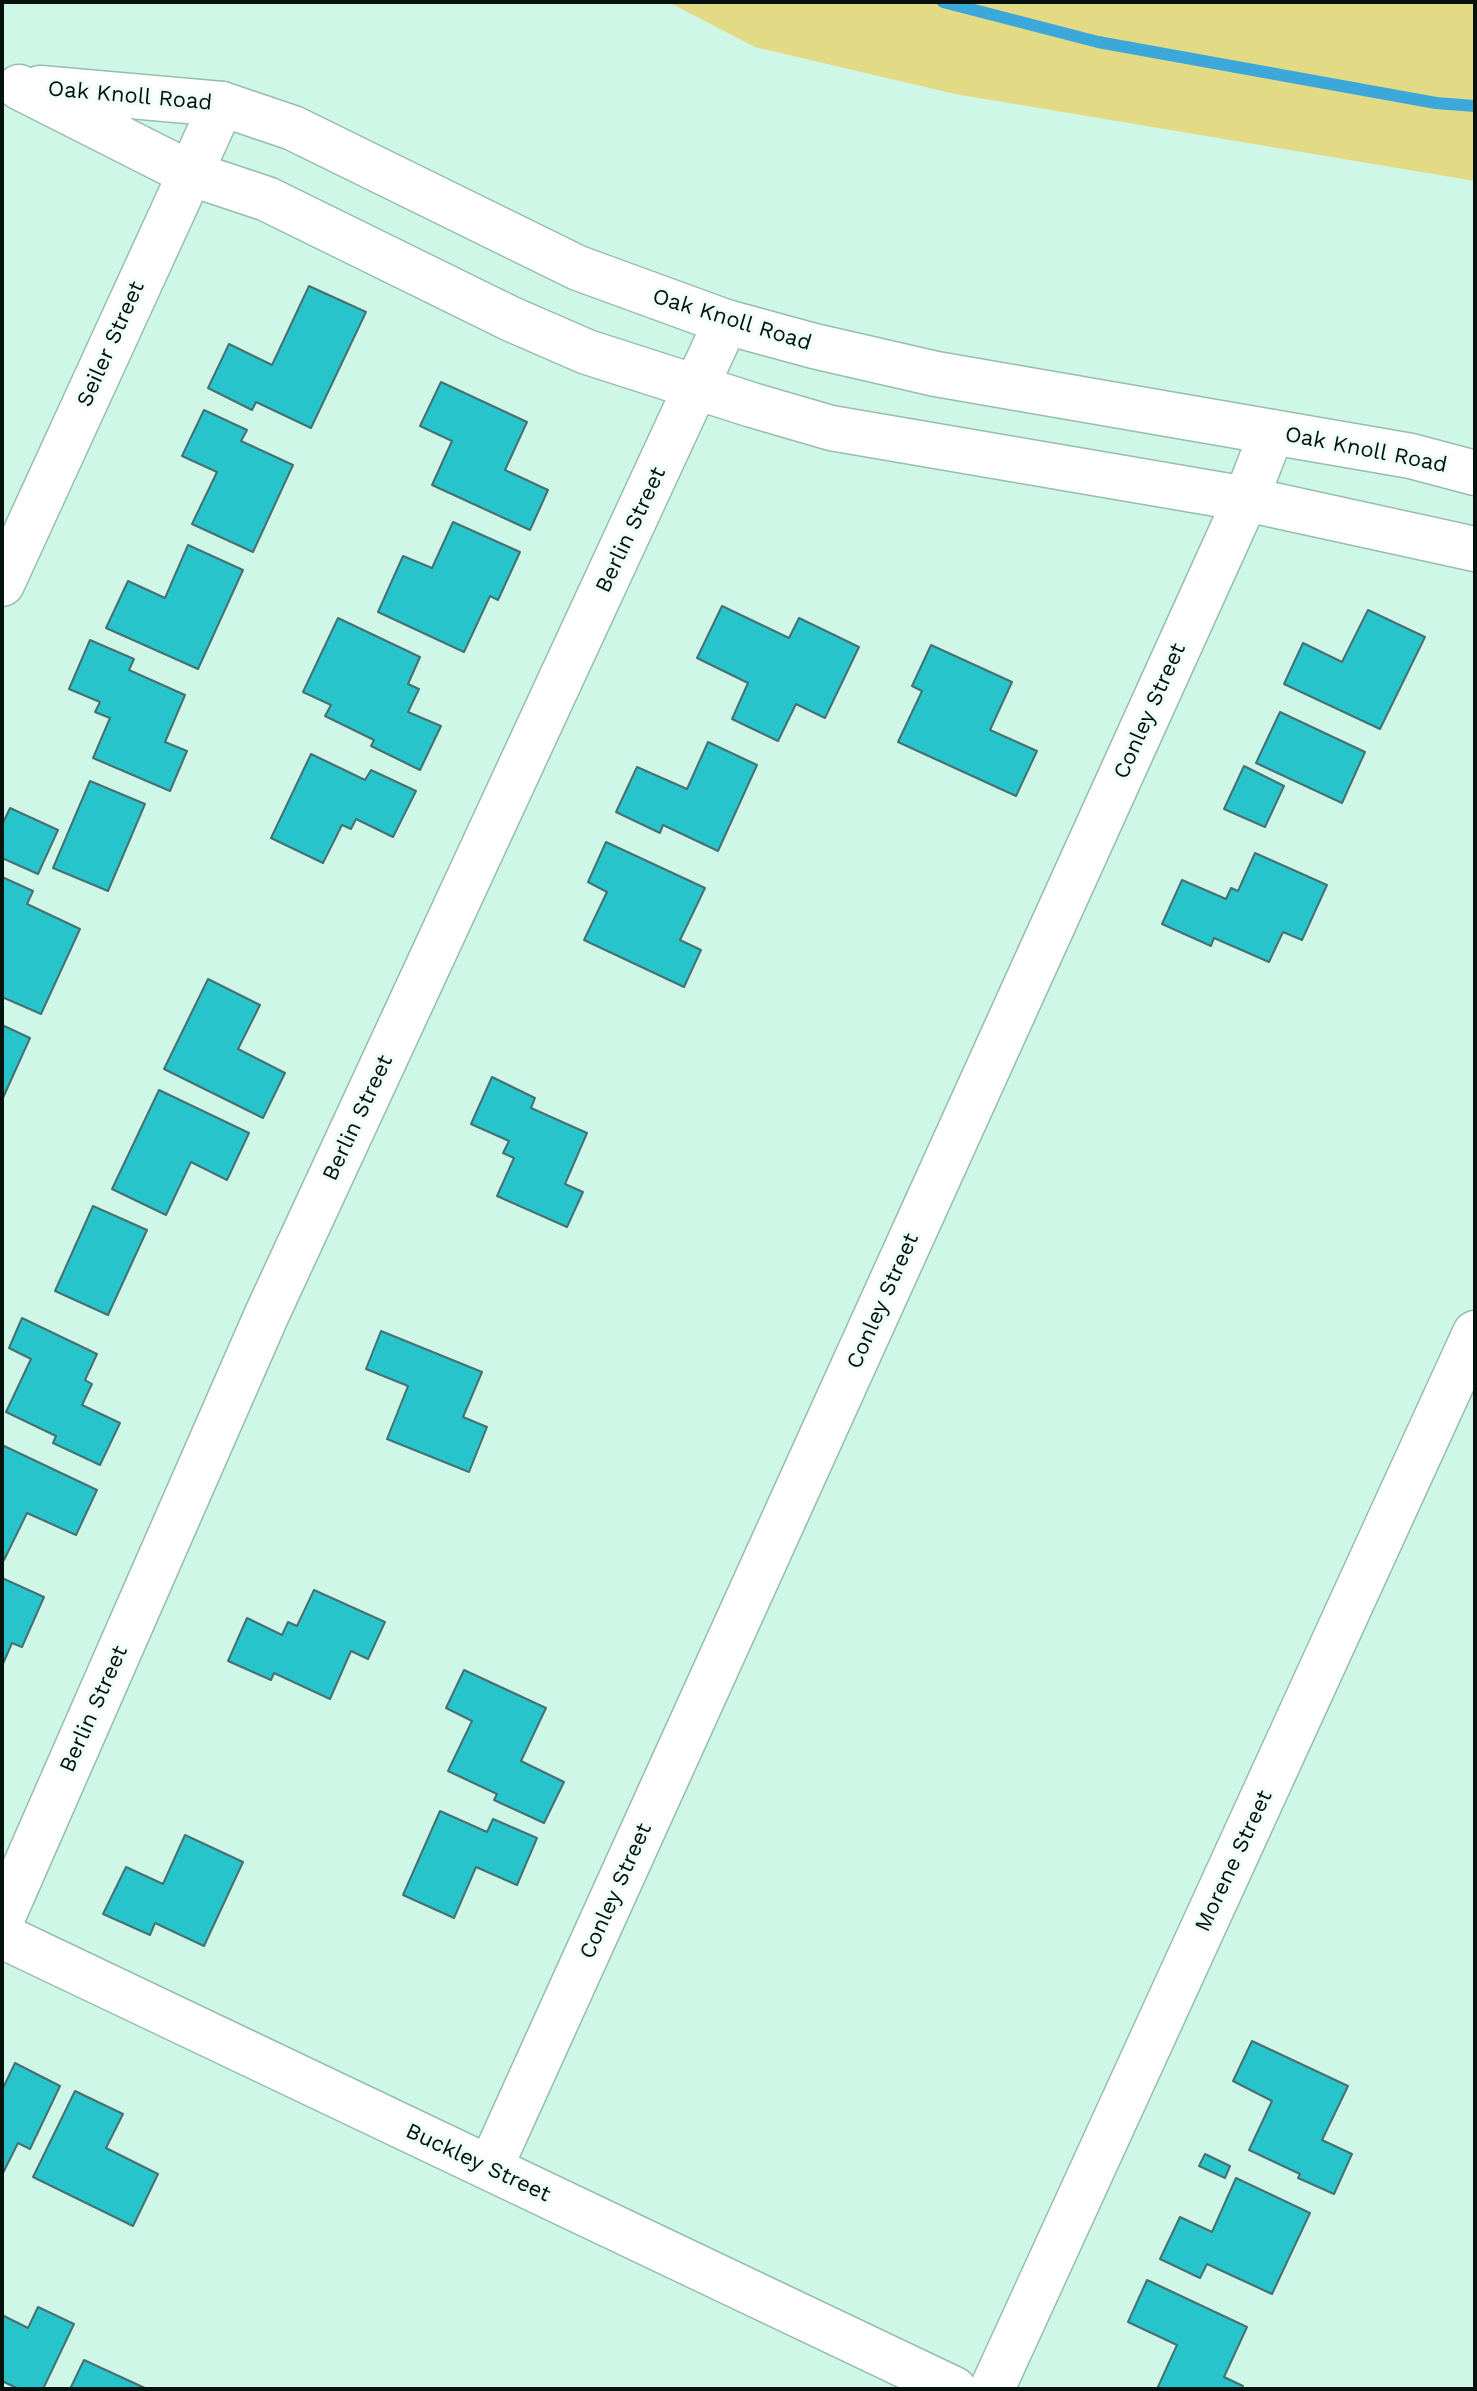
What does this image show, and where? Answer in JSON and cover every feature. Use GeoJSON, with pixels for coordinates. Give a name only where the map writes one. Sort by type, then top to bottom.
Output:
{"type":"FeatureCollection","features":[{"type":"Feature","properties":{"kind":"street","name":"Oak Knoll Road"},"geometry":{"type":"LineString","coordinates":[[189,173],[19,87],[222,104],[293,128],[578,268],[726,322],[814,346],[936,374],[1411,456],[1475,473]]}},
{"type":"Feature","properties":{"kind":"street","name":"Seiler Street"},"geometry":{"type":"LineString","coordinates":[[2,584],[222,104]]}},
{"type":"Feature","properties":{"kind":"street"},"geometry":{"type":"LineString","coordinates":[[189,173],[267,199],[511,319],[587,352],[831,428],[1246,499],[1475,549]]}},
{"type":"Feature","properties":{"kind":"street","name":"Berlin Street"},"geometry":{"type":"LineString","coordinates":[[2,1919],[267,1314],[726,322]]}},
{"type":"Feature","properties":{"kind":"street","name":"Conley Street"},"geometry":{"type":"LineString","coordinates":[[490,2168],[1246,499],[1272,432]]}},
{"type":"Feature","properties":{"kind":"street","name":"Morene Street"},"geometry":{"type":"LineString","coordinates":[[992,2389],[1475,1333]]}},
{"type":"Feature","properties":{"kind":"street","name":"Buckley Street"},"geometry":{"type":"LineString","coordinates":[[2,1936],[954,2389]]}},
{"type":"Feature","properties":{"kind":"shaded area"},"geometry":{"type":"Polygon","coordinates":[[[668,2],[1475,2],[1475,181],[955,94],[755,47],[668,2]]]}},
{"type":"Feature","properties":{"kind":"building"},"geometry":{"type":"Polygon","coordinates":[[[309,286],[366,312],[311,428],[256,402],[252,410],[208,388],[229,344],[272,365],[309,286]]]}},
{"type":"Feature","properties":{"kind":"building"},"geometry":{"type":"Polygon","coordinates":[[[441,382],[527,422],[505,470],[548,490],[530,530],[432,485],[452,441],[420,426],[441,382]]]}},
{"type":"Feature","properties":{"kind":"building"},"geometry":{"type":"Polygon","coordinates":[[[204,410],[247,430],[241,441],[293,465],[253,552],[192,524],[217,472],[182,456],[204,410]]]}},
{"type":"Feature","properties":{"kind":"building"},"geometry":{"type":"Polygon","coordinates":[[[453,522],[520,552],[498,600],[490,596],[464,652],[378,612],[403,556],[432,568],[453,522]]]}},
{"type":"Feature","properties":{"kind":"building"},"geometry":{"type":"Polygon","coordinates":[[[188,545],[243,570],[198,669],[106,628],[128,581],[165,598],[188,545]]]}},
{"type":"Feature","properties":{"kind":"building"},"geometry":{"type":"Polygon","coordinates":[[[722,606],[789,638],[799,618],[859,647],[825,718],[796,704],[778,741],[732,719],[748,683],[697,658],[722,606]]]}},
{"type":"Feature","properties":{"kind":"building"},"geometry":{"type":"Polygon","coordinates":[[[1368,610],[1425,637],[1380,729],[1284,684],[1303,643],[1342,662],[1368,610]]]}},
{"type":"Feature","properties":{"kind":"building"},"geometry":{"type":"Polygon","coordinates":[[[338,618],[420,657],[408,684],[419,689],[408,712],[441,726],[420,770],[371,746],[374,740],[325,716],[331,705],[303,692],[338,618]]]}},
{"type":"Feature","properties":{"kind":"building"},"geometry":{"type":"Polygon","coordinates":[[[90,640],[134,659],[129,670],[185,695],[165,742],[187,751],[170,791],[93,758],[110,718],[95,712],[100,702],[69,689],[90,640]]]}},
{"type":"Feature","properties":{"kind":"building"},"geometry":{"type":"Polygon","coordinates":[[[931,645],[1012,682],[990,730],[1037,751],[1016,796],[898,742],[922,691],[912,686],[931,645]]]}},
{"type":"Feature","properties":{"kind":"building"},"geometry":{"type":"Polygon","coordinates":[[[1280,712],[1365,752],[1342,803],[1256,763],[1280,712]]]}},
{"type":"Feature","properties":{"kind":"building"},"geometry":{"type":"Polygon","coordinates":[[[708,742],[757,765],[718,851],[663,825],[660,833],[616,812],[637,767],[687,789],[708,742]]]}},
{"type":"Feature","properties":{"kind":"building"},"geometry":{"type":"Polygon","coordinates":[[[311,754],[365,780],[371,770],[416,791],[393,837],[356,819],[351,829],[342,825],[323,863],[271,838],[311,754]]]}},
{"type":"Feature","properties":{"kind":"building"},"geometry":{"type":"Polygon","coordinates":[[[1244,766],[1284,786],[1265,827],[1224,809],[1244,766]]]}},
{"type":"Feature","properties":{"kind":"building"},"geometry":{"type":"Polygon","coordinates":[[[90,781],[145,804],[108,891],[53,868],[90,781]]]}},
{"type":"Feature","properties":{"kind":"building"},"geometry":{"type":"Polygon","coordinates":[[[10,808],[58,830],[38,874],[2,858],[2,825],[10,808]]]}},
{"type":"Feature","properties":{"kind":"building"},"geometry":{"type":"Polygon","coordinates":[[[606,842],[705,888],[680,940],[701,950],[684,987],[584,940],[607,892],[588,882],[606,842]]]}},
{"type":"Feature","properties":{"kind":"building"},"geometry":{"type":"Polygon","coordinates":[[[1255,853],[1327,885],[1302,940],[1283,932],[1269,962],[1214,938],[1211,946],[1162,924],[1182,880],[1226,899],[1231,888],[1238,891],[1255,853]]]}},
{"type":"Feature","properties":{"kind":"building"},"geometry":{"type":"Polygon","coordinates":[[[2,877],[33,891],[27,904],[80,929],[41,1014],[2,997],[2,877]]]}},
{"type":"Feature","properties":{"kind":"building"},"geometry":{"type":"Polygon","coordinates":[[[208,979],[260,1005],[238,1049],[285,1073],[263,1118],[164,1069],[208,979]]]}},
{"type":"Feature","properties":{"kind":"building"},"geometry":{"type":"Polygon","coordinates":[[[2,1025],[30,1038],[2,1100],[2,1025]]]}},
{"type":"Feature","properties":{"kind":"building"},"geometry":{"type":"Polygon","coordinates":[[[492,1077],[535,1098],[531,1108],[587,1133],[565,1184],[583,1192],[567,1227],[497,1196],[514,1158],[503,1153],[509,1141],[471,1124],[492,1077]]]}},
{"type":"Feature","properties":{"kind":"building"},"geometry":{"type":"Polygon","coordinates":[[[159,1090],[249,1133],[227,1180],[191,1162],[166,1215],[112,1189],[159,1090]]]}},
{"type":"Feature","properties":{"kind":"building"},"geometry":{"type":"Polygon","coordinates":[[[93,1206],[147,1230],[108,1315],[55,1291],[93,1206]]]}},
{"type":"Feature","properties":{"kind":"building"},"geometry":{"type":"Polygon","coordinates":[[[22,1318],[97,1354],[85,1380],[92,1384],[82,1405],[120,1423],[100,1465],[53,1443],[56,1436],[6,1412],[31,1359],[9,1348],[22,1318]]]}},
{"type":"Feature","properties":{"kind":"building"},"geometry":{"type":"Polygon","coordinates":[[[381,1331],[482,1372],[463,1417],[487,1427],[469,1472],[387,1439],[408,1386],[366,1369],[381,1331]]]}},
{"type":"Feature","properties":{"kind":"building"},"geometry":{"type":"Polygon","coordinates":[[[2,1445],[97,1490],[76,1535],[27,1513],[2,1559],[2,1445]]]}},
{"type":"Feature","properties":{"kind":"building"},"geometry":{"type":"Polygon","coordinates":[[[2,1578],[44,1597],[22,1647],[12,1643],[2,1666],[2,1578]]]}},
{"type":"Feature","properties":{"kind":"building"},"geometry":{"type":"Polygon","coordinates":[[[314,1590],[385,1622],[368,1659],[351,1651],[330,1699],[274,1673],[271,1680],[228,1661],[247,1618],[282,1635],[288,1622],[297,1626],[314,1590]]]}},
{"type":"Feature","properties":{"kind":"building"},"geometry":{"type":"Polygon","coordinates":[[[464,1670],[546,1708],[521,1761],[564,1782],[544,1823],[494,1800],[497,1794],[448,1771],[472,1721],[446,1708],[464,1670]]]}},
{"type":"Feature","properties":{"kind":"building"},"geometry":{"type":"Polygon","coordinates":[[[440,1811],[487,1832],[493,1819],[537,1838],[517,1885],[476,1867],[454,1918],[403,1895],[440,1811]]]}},
{"type":"Feature","properties":{"kind":"building"},"geometry":{"type":"Polygon","coordinates":[[[185,1835],[243,1862],[204,1946],[155,1923],[150,1935],[103,1914],[126,1867],[163,1884],[185,1835]]]}},
{"type":"Feature","properties":{"kind":"building"},"geometry":{"type":"Polygon","coordinates":[[[1252,2041],[1348,2086],[1322,2140],[1352,2154],[1334,2194],[1249,2150],[1272,2101],[1233,2081],[1252,2041]]]}},
{"type":"Feature","properties":{"kind":"building"},"geometry":{"type":"Polygon","coordinates":[[[15,2063],[60,2086],[30,2149],[18,2143],[3,2173],[2,2090],[15,2063]]]}},
{"type":"Feature","properties":{"kind":"building"},"geometry":{"type":"Polygon","coordinates":[[[75,2091],[123,2114],[106,2148],[158,2174],[133,2226],[33,2177],[75,2091]]]}},
{"type":"Feature","properties":{"kind":"building"},"geometry":{"type":"Polygon","coordinates":[[[1205,2154],[1230,2166],[1225,2178],[1199,2166],[1205,2154]]]}},
{"type":"Feature","properties":{"kind":"building"},"geometry":{"type":"Polygon","coordinates":[[[1236,2178],[1310,2213],[1272,2294],[1207,2264],[1200,2278],[1160,2259],[1180,2217],[1212,2232],[1236,2178]]]}},
{"type":"Feature","properties":{"kind":"building"},"geometry":{"type":"Polygon","coordinates":[[[1147,2280],[1247,2327],[1224,2377],[1243,2386],[1242,2389],[1157,2389],[1177,2345],[1128,2322],[1147,2280]]]}},
{"type":"Feature","properties":{"kind":"building"},"geometry":{"type":"Polygon","coordinates":[[[38,2307],[74,2324],[43,2389],[19,2389],[2,2381],[2,2315],[28,2328],[38,2307]]]}},
{"type":"Feature","properties":{"kind":"building"},"geometry":{"type":"Polygon","coordinates":[[[84,2360],[147,2389],[70,2389],[84,2360]]]}},
{"type":"Feature","properties":{"kind":"waterway"},"geometry":{"type":"LineString","coordinates":[[943,2],[1098,42],[1436,103],[1475,106]]}}]}
